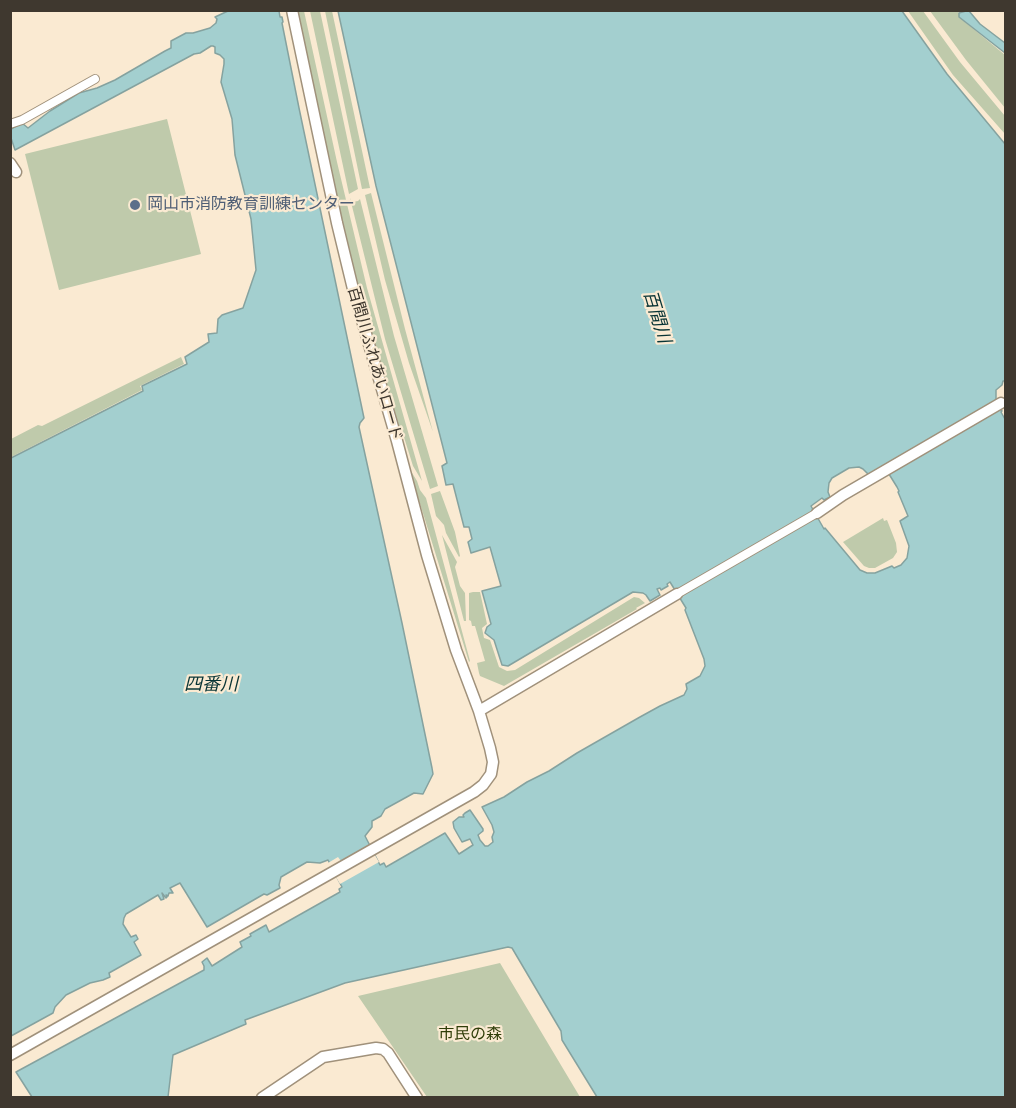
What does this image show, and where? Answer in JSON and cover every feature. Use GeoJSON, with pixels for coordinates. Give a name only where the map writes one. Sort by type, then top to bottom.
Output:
{"type":"FeatureCollection","features":[{"type":"Feature","properties":{"kind":"street","name":"百間川ふれあいロード"},"geometry":{"type":"LineString","coordinates":[[10,1055],[474,792],[488,779],[492,767],[492,755],[427,555],[397,441],[360,317],[337,223],[292,10]]}},
{"type":"Feature","properties":{"kind":"street"},"geometry":{"type":"LineString","coordinates":[[12,121],[22,120],[95,79]]}},
{"type":"Feature","properties":{"kind":"street"},"geometry":{"type":"LineString","coordinates":[[479,711],[1003,402]]}},
{"type":"Feature","properties":{"kind":"street"},"geometry":{"type":"LineString","coordinates":[[262,1098],[323,1057],[376,1047],[388,1053],[417,1098]]}},
{"type":"Feature","properties":{"kind":"green space"},"geometry":{"type":"Polygon","coordinates":[[[295,11],[304,11],[367,288],[422,481],[413,466],[403,434],[400,435],[346,253],[295,11]]]}},
{"type":"Feature","properties":{"kind":"green space"},"geometry":{"type":"Polygon","coordinates":[[[310,11],[320,11],[358,189],[349,194],[310,11]]]}},
{"type":"Feature","properties":{"kind":"green space"},"geometry":{"type":"Polygon","coordinates":[[[325,11],[332,11],[370,188],[362,189],[325,11]]]}},
{"type":"Feature","properties":{"kind":"green space"},"geometry":{"type":"Polygon","coordinates":[[[908,11],[923,11],[960,62],[1005,116],[1005,134],[953,75],[908,11]]]}},
{"type":"Feature","properties":{"kind":"green space"},"geometry":{"type":"Polygon","coordinates":[[[930,11],[957,11],[959,17],[1005,55],[1005,108],[966,60],[930,11]]]}},
{"type":"Feature","properties":{"kind":"green space"},"geometry":{"type":"Polygon","coordinates":[[[167,119],[201,254],[59,290],[25,154],[167,119]]]}},
{"type":"Feature","properties":{"kind":"green space"},"geometry":{"type":"Polygon","coordinates":[[[371,193],[433,432],[409,363],[385,280],[365,195],[371,193]]]}},
{"type":"Feature","properties":{"kind":"green space"},"geometry":{"type":"Polygon","coordinates":[[[350,198],[352,202],[360,199],[394,336],[438,486],[430,489],[385,339],[350,198]]]}},
{"type":"Feature","properties":{"kind":"green space"},"geometry":{"type":"Polygon","coordinates":[[[181,357],[184,364],[140,386],[142,390],[11,457],[11,439],[181,357]]]}},
{"type":"Feature","properties":{"kind":"green space"},"geometry":{"type":"Polygon","coordinates":[[[409,468],[426,498],[469,662],[409,468]]]}},
{"type":"Feature","properties":{"kind":"green space"},"geometry":{"type":"Polygon","coordinates":[[[440,491],[455,532],[459,557],[444,525],[436,516],[431,494],[440,491]]]}},
{"type":"Feature","properties":{"kind":"green space"},"geometry":{"type":"Polygon","coordinates":[[[883,518],[884,521],[887,520],[897,552],[893,558],[875,568],[869,568],[864,566],[843,542],[883,518]]]}},
{"type":"Feature","properties":{"kind":"green space"},"geometry":{"type":"Polygon","coordinates":[[[442,535],[457,562],[455,567],[460,586],[465,593],[466,621],[464,621],[442,535]]]}},
{"type":"Feature","properties":{"kind":"green space"},"geometry":{"type":"Polygon","coordinates":[[[480,592],[487,624],[482,628],[484,638],[490,640],[499,667],[507,671],[515,670],[634,597],[645,603],[504,686],[480,676],[479,673],[477,663],[485,661],[475,626],[472,626],[469,620],[469,593],[480,592]]]}},
{"type":"Feature","properties":{"kind":"green space","name":"市民の森"},"geometry":{"type":"Polygon","coordinates":[[[500,963],[580,1097],[427,1097],[358,996],[500,963]]]}},
{"type":"Feature","properties":{"kind":"water"},"geometry":{"type":"Polygon","coordinates":[[[228,11],[279,11],[282,17],[364,418],[359,427],[433,774],[423,794],[414,793],[385,809],[381,816],[372,821],[372,827],[365,836],[380,865],[384,863],[386,867],[445,833],[459,854],[473,845],[470,839],[462,842],[453,822],[459,817],[464,817],[463,815],[470,810],[483,829],[478,835],[480,840],[488,846],[493,842],[494,832],[482,807],[504,797],[640,717],[684,695],[687,689],[686,684],[700,676],[705,666],[686,608],[670,582],[661,590],[657,589],[660,595],[650,601],[643,593],[633,592],[508,666],[502,665],[494,640],[485,633],[491,624],[482,591],[501,586],[490,547],[471,553],[468,542],[472,539],[469,527],[464,527],[453,484],[446,485],[442,466],[447,463],[376,186],[338,11],[902,11],[947,74],[1005,144],[1006,381],[1003,381],[996,390],[996,402],[1006,421],[1005,1097],[597,1097],[562,1040],[561,1031],[512,948],[508,947],[345,983],[245,1020],[246,1024],[173,1055],[168,1097],[32,1097],[16,1072],[204,970],[202,962],[207,958],[212,966],[242,947],[240,942],[251,936],[250,934],[266,925],[269,932],[340,892],[339,889],[342,887],[328,860],[320,863],[307,862],[281,877],[280,888],[267,895],[264,894],[207,927],[180,883],[170,888],[173,893],[166,895],[166,898],[162,893],[164,899],[161,900],[158,895],[126,914],[123,924],[131,937],[136,935],[138,939],[134,942],[141,955],[109,973],[110,977],[90,983],[66,995],[55,1007],[53,1013],[11,1036],[11,458],[143,391],[142,386],[187,364],[185,357],[209,342],[208,334],[217,333],[218,319],[222,315],[243,308],[256,270],[251,219],[235,155],[232,119],[221,82],[224,59],[215,53],[215,47],[211,46],[194,54],[15,150],[11,129],[22,123],[28,128],[79,93],[115,80],[171,48],[171,41],[186,33],[210,28],[216,23],[215,17],[228,11]],[[884,466],[869,475],[859,467],[849,468],[832,478],[828,492],[830,497],[824,500],[822,498],[811,506],[824,529],[860,570],[867,573],[875,573],[901,565],[907,558],[909,546],[900,521],[908,516],[899,491],[884,466]]]}},
{"type":"Feature","properties":{"kind":"water"},"geometry":{"type":"Polygon","coordinates":[[[969,11],[980,24],[1005,43],[1005,53],[959,17],[959,13],[969,11]]]}},
{"type":"Feature","properties":{"kind":"pier"},"geometry":{"type":"Polygon","coordinates":[[[369,845],[379,862],[340,884],[328,863],[338,857],[341,861],[369,845]]]}},
{"type":"Feature","properties":{"kind":"place","name":"岡山市消防教育訓練センター"},"geometry":{"type":"Point","coordinates":[135,205]}},
{"type":"Feature","properties":{"kind":"water label","name":"百間川"},"geometry":{"type":"Point","coordinates":[656,317]}},
{"type":"Feature","properties":{"kind":"water label","name":"四番川"},"geometry":{"type":"Point","coordinates":[211,685]}}]}
